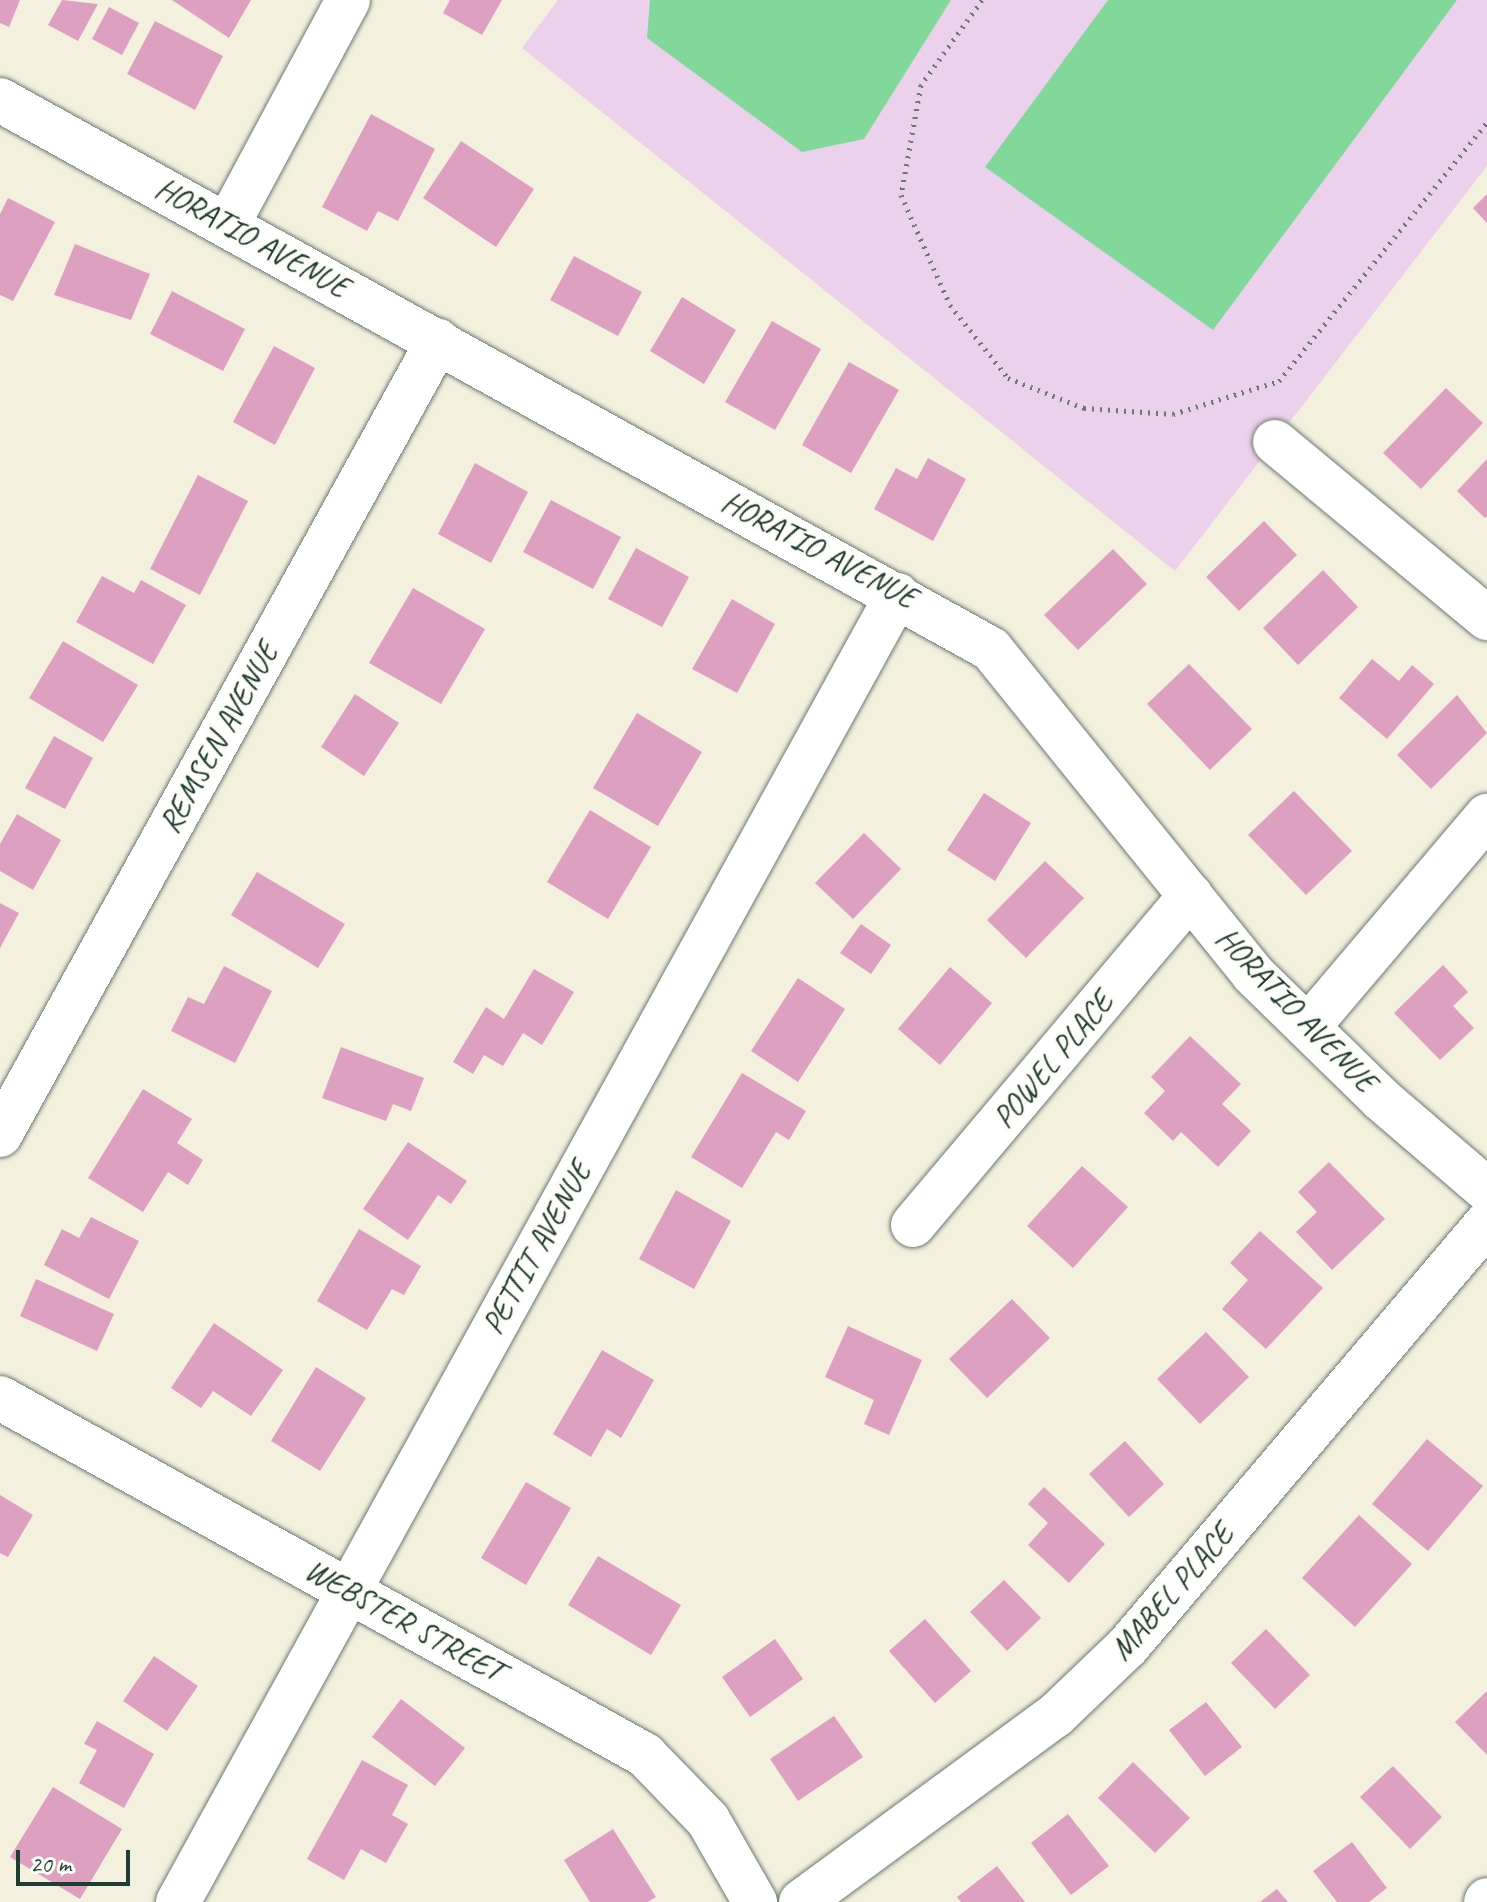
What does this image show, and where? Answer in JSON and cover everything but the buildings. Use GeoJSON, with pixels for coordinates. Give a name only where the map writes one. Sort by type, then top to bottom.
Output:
{"type":"FeatureCollection","features":[{"type":"Feature","properties":{"kind":"street"},"geometry":{"type":"LineString","coordinates":[[228,224],[348,0]]}},
{"type":"Feature","properties":{"kind":"street","name":"HORATIO AVENUE"},"geometry":{"type":"LineString","coordinates":[[0,100],[991,649],[1253,974],[1487,1190]]}},
{"type":"Feature","properties":{"kind":"street","name":"REMSEN AVENUE"},"geometry":{"type":"LineString","coordinates":[[0,1135],[438,341]]}},
{"type":"Feature","properties":{"kind":"street"},"geometry":{"type":"LineString","coordinates":[[1275,442],[1487,618]]}},
{"type":"Feature","properties":{"kind":"street","name":"PETTIT AVENUE"},"geometry":{"type":"LineString","coordinates":[[178,1902],[897,595]]}},
{"type":"Feature","properties":{"kind":"street"},"geometry":{"type":"LineString","coordinates":[[1308,1027],[1487,816]]}},
{"type":"Feature","properties":{"kind":"street","name":"POWEL PLACE"},"geometry":{"type":"LineString","coordinates":[[913,1225],[1191,895]]}},
{"type":"Feature","properties":{"kind":"street","name":"MABEL PLACE"},"geometry":{"type":"LineString","coordinates":[[801,1902],[1056,1715],[1127,1647],[1487,1223]]}},
{"type":"Feature","properties":{"kind":"street","name":"WEBSTER STREET"},"geometry":{"type":"LineString","coordinates":[[0,1398],[645,1755],[708,1820],[755,1902]]}},
{"type":"Feature","properties":{"kind":"path"},"geometry":{"type":"LineString","coordinates":[[982,0],[921,85],[901,195],[950,305],[1008,378],[1084,408],[1173,414],[1279,381],[1487,122]]}},
{"type":"Feature","properties":{"kind":"shaded area"},"geometry":{"type":"Polygon","coordinates":[[[558,0],[1487,0],[1487,166],[1175,571],[522,48],[558,0]]]}},
{"type":"Feature","properties":{"kind":"green space"},"geometry":{"type":"Polygon","coordinates":[[[650,0],[951,0],[864,139],[802,152],[647,38],[650,0]]]}},
{"type":"Feature","properties":{"kind":"green space"},"geometry":{"type":"Polygon","coordinates":[[[1108,0],[1457,0],[1213,330],[985,167],[1108,0]]]}}]}
